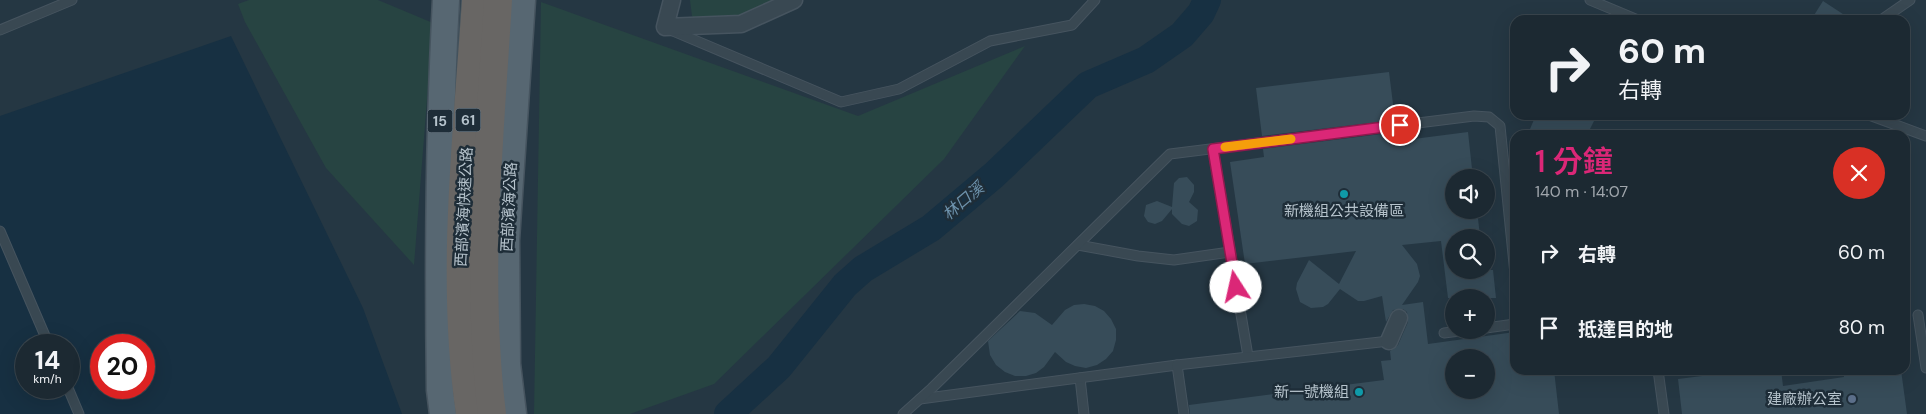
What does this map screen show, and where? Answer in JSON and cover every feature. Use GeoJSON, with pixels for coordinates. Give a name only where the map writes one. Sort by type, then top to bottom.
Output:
{"type":"FeatureCollection","features":[{"type":"Feature","properties":{"kind":"highway","name":"西部濱海快速公路"},"geometry":{"type":"LineString","coordinates":[[476,0],[472,240],[492,414]]}},
{"type":"Feature","properties":{"kind":"highway","name":"西部濱海快速公路"},"geometry":{"type":"LineString","coordinates":[[470,414],[463,370],[472,240],[498,0]]}},
{"type":"Feature","properties":{"kind":"main road","name":"15"},"geometry":{"type":"LineString","coordinates":[[443,414],[440,390],[438,242],[439,154],[446,0]]}},
{"type":"Feature","properties":{"kind":"main road","name":"西部濱海公路"},"geometry":{"type":"LineString","coordinates":[[514,414],[507,364],[506,240],[522,0]]}},
{"type":"Feature","properties":{"kind":"street"},"geometry":{"type":"LineString","coordinates":[[672,0],[665,27],[740,24],[794,0]]}},
{"type":"Feature","properties":{"kind":"street"},"geometry":{"type":"LineString","coordinates":[[1389,341],[1399,318]]}},
{"type":"Feature","properties":{"kind":"lane"},"geometry":{"type":"LineString","coordinates":[[0,30],[72,0]]}},
{"type":"Feature","properties":{"kind":"lane"},"geometry":{"type":"LineString","coordinates":[[665,27],[841,102],[899,89],[990,41],[1072,25],[1095,0]]}},
{"type":"Feature","properties":{"kind":"lane"},"geometry":{"type":"LineString","coordinates":[[1590,0],[1626,15]]}},
{"type":"Feature","properties":{"kind":"lane"},"geometry":{"type":"LineString","coordinates":[[1888,15],[1910,0]]}},
{"type":"Feature","properties":{"kind":"lane"},"geometry":{"type":"LineString","coordinates":[[903,414],[1170,154],[1474,116],[1489,117],[1500,126],[1510,225]]}},
{"type":"Feature","properties":{"kind":"lane"},"geometry":{"type":"LineString","coordinates":[[1883,120],[1910,130]]}},
{"type":"Feature","properties":{"kind":"lane"},"geometry":{"type":"LineString","coordinates":[[1910,130],[1926,136]]}},
{"type":"Feature","properties":{"kind":"lane"},"geometry":{"type":"LineString","coordinates":[[1213,149],[1248,356]]}},
{"type":"Feature","properties":{"kind":"lane"},"geometry":{"type":"LineString","coordinates":[[0,231],[44,334]]}},
{"type":"Feature","properties":{"kind":"lane"},"geometry":{"type":"LineString","coordinates":[[1078,245],[1138,256],[1174,260],[1230,252]]}},
{"type":"Feature","properties":{"kind":"lane"},"geometry":{"type":"LineString","coordinates":[[1918,315],[1926,368]]}},
{"type":"Feature","properties":{"kind":"lane"},"geometry":{"type":"LineString","coordinates":[[1495,327],[1510,325]]}},
{"type":"Feature","properties":{"kind":"lane"},"geometry":{"type":"LineString","coordinates":[[920,399],[1248,356],[1389,341]]}},
{"type":"Feature","properties":{"kind":"lane"},"geometry":{"type":"LineString","coordinates":[[1178,365],[1184,414]]}},
{"type":"Feature","properties":{"kind":"lane"},"geometry":{"type":"LineString","coordinates":[[1659,375],[1664,414]]}},
{"type":"Feature","properties":{"kind":"lane"},"geometry":{"type":"LineString","coordinates":[[1080,378],[1084,414]]}},
{"type":"Feature","properties":{"kind":"lane"},"geometry":{"type":"LineString","coordinates":[[73,399],[79,414]]}},
{"type":"Feature","properties":{"kind":"green space"},"geometry":{"type":"Polygon","coordinates":[[[249,0],[378,0],[433,23],[414,265],[326,168],[245,22],[238,4],[249,0]]]}},
{"type":"Feature","properties":{"kind":"green space"},"geometry":{"type":"Polygon","coordinates":[[[690,0],[789,0],[752,17],[697,23],[692,16],[690,0]]]}},
{"type":"Feature","properties":{"kind":"green space"},"geometry":{"type":"Polygon","coordinates":[[[541,2],[858,116],[1025,46],[944,159],[714,384],[630,414],[534,414],[541,2]]]}},
{"type":"Feature","properties":{"kind":"water"},"geometry":{"type":"Polygon","coordinates":[[[231,36],[363,308],[402,414],[0,414],[0,116],[231,36]]]}},
{"type":"Feature","properties":{"kind":"building"},"geometry":{"type":"Polygon","coordinates":[[[1823,1],[1844,15],[1814,15],[1823,1]]]}},
{"type":"Feature","properties":{"kind":"building"},"geometry":{"type":"Polygon","coordinates":[[[1389,72],[1395,120],[1262,136],[1256,88],[1389,72]]]}},
{"type":"Feature","properties":{"kind":"building"},"geometry":{"type":"Polygon","coordinates":[[[1534,120],[1594,120],[1590,130],[1530,129],[1534,120]]]}},
{"type":"Feature","properties":{"kind":"building"},"geometry":{"type":"Polygon","coordinates":[[[1397,132],[1398,141],[1468,132],[1472,169],[1445,169],[1445,219],[1478,219],[1479,229],[1445,229],[1445,274],[1441,241],[1402,245],[1417,264],[1420,276],[1402,305],[1423,302],[1428,344],[1464,339],[1495,339],[1495,335],[1510,333],[1510,375],[1555,375],[1559,414],[1190,414],[1189,405],[1384,380],[1381,361],[1391,360],[1390,351],[1398,345],[1408,322],[1407,312],[1403,309],[1393,310],[1386,322],[1382,296],[1358,301],[1340,289],[1328,304],[1323,307],[1311,308],[1300,302],[1296,289],[1297,283],[1309,260],[1339,284],[1356,251],[1245,264],[1230,162],[1264,157],[1263,149],[1397,132]]]}},
{"type":"Feature","properties":{"kind":"building"},"geometry":{"type":"Polygon","coordinates":[[[1187,177],[1194,185],[1194,192],[1189,202],[1198,210],[1197,221],[1189,226],[1182,224],[1172,214],[1172,209],[1162,221],[1155,224],[1148,222],[1144,216],[1146,205],[1157,201],[1172,207],[1174,183],[1179,178],[1187,177]]]}},
{"type":"Feature","properties":{"kind":"building"},"geometry":{"type":"Polygon","coordinates":[[[1446,279],[1494,279],[1496,298],[1495,289],[1447,289],[1446,279]]]}},
{"type":"Feature","properties":{"kind":"building"},"geometry":{"type":"Polygon","coordinates":[[[1074,305],[1095,306],[1104,311],[1116,329],[1113,351],[1106,359],[1097,365],[1086,368],[1066,362],[1055,352],[1044,367],[1036,373],[1026,376],[1015,376],[1005,372],[996,365],[990,355],[988,341],[1020,311],[1035,313],[1052,325],[1065,310],[1074,305]]]}},
{"type":"Feature","properties":{"kind":"building"},"geometry":{"type":"Polygon","coordinates":[[[1710,375],[1782,375],[1783,386],[1844,377],[1844,375],[1902,375],[1907,414],[1682,414],[1678,379],[1710,375]]]}},
{"type":"Feature","properties":{"kind":"waterway","name":"林口溪"},"geometry":{"type":"LineString","coordinates":[[728,414],[779,367],[845,285],[863,269],[931,228],[994,175],[1088,85],[1146,60],[1182,35],[1201,13],[1207,0]]}},
{"type":"Feature","properties":{"kind":"slow traffic"},"geometry":{"type":"LineString","coordinates":[[1225,147],[1291,139]]}},
{"type":"Feature","properties":{"kind":"place","name":"新機組公共設備區"},"geometry":{"type":"Point","coordinates":[1344,194]}},
{"type":"Feature","properties":{"kind":"place","name":"新一號機組"},"geometry":{"type":"Point","coordinates":[1359,392]}},
{"type":"Feature","properties":{"kind":"place","name":"建廠辦公室"},"geometry":{"type":"Point","coordinates":[1852,399]}},
{"type":"Feature","properties":{"kind":"route"},"geometry":{"type":"LineString","coordinates":[[1236,287],[1213,149],[1400,125]]}}]}
